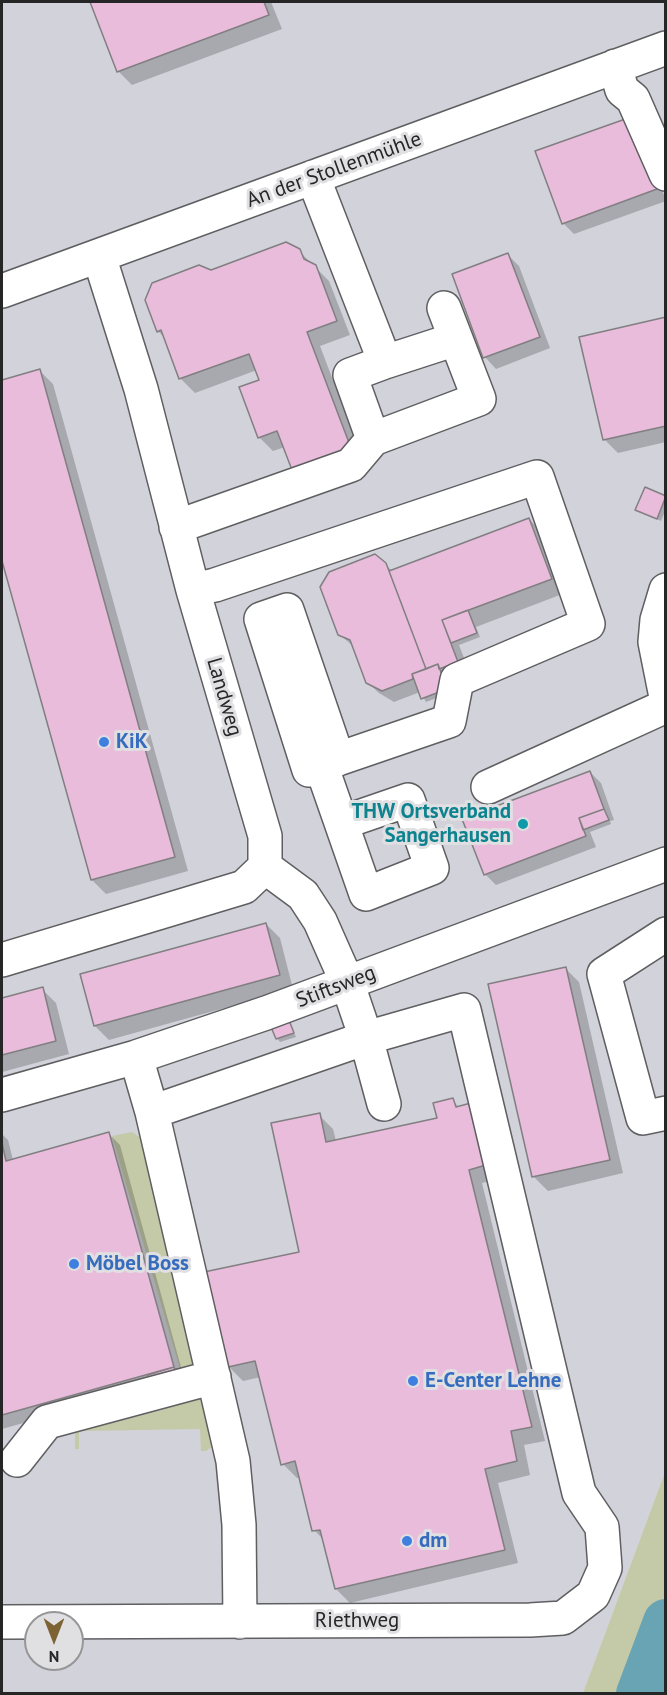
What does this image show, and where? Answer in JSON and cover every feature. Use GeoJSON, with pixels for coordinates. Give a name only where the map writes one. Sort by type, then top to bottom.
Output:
{"type":"FeatureCollection","features":[{"type":"Feature","properties":{"kind":"street","name":"An der Stollenmühle"},"geometry":{"type":"LineString","coordinates":[[2,291],[666,48]]}},
{"type":"Feature","properties":{"kind":"street"},"geometry":{"type":"LineString","coordinates":[[615,66],[622,90],[633,99],[666,174]]}},
{"type":"Feature","properties":{"kind":"street"},"geometry":{"type":"LineString","coordinates":[[313,177],[385,362]]}},
{"type":"Feature","properties":{"kind":"street","name":"Landweg"},"geometry":{"type":"LineString","coordinates":[[99,256],[141,389],[193,590],[265,836],[265,867]]}},
{"type":"Feature","properties":{"kind":"street"},"geometry":{"type":"LineString","coordinates":[[176,527],[351,465],[373,439],[480,399],[444,308]]}},
{"type":"Feature","properties":{"kind":"street"},"geometry":{"type":"LineString","coordinates":[[373,439],[350,375],[456,339]]}},
{"type":"Feature","properties":{"kind":"street"},"geometry":{"type":"LineString","coordinates":[[193,590],[215,585],[537,477],[588,624],[457,680],[449,721],[330,762],[344,822]]}},
{"type":"Feature","properties":{"kind":"street"},"geometry":{"type":"LineString","coordinates":[[666,590],[657,620],[655,642],[666,697]]}},
{"type":"Feature","properties":{"kind":"street"},"geometry":{"type":"LineString","coordinates":[[488,787],[666,706]]}},
{"type":"Feature","properties":{"kind":"street","name":"Stiftsweg"},"geometry":{"type":"LineString","coordinates":[[2,1095],[136,1057],[266,1013],[666,864]]}},
{"type":"Feature","properties":{"kind":"street"},"geometry":{"type":"LineString","coordinates":[[2,960],[244,887],[265,867],[303,895],[320,921],[347,982],[366,1038],[384,1104]]}},
{"type":"Feature","properties":{"kind":"street"},"geometry":{"type":"LineString","coordinates":[[666,934],[604,974],[643,1118],[666,1113]]}},
{"type":"Feature","properties":{"kind":"street","name":"Riethweg"},"geometry":{"type":"LineString","coordinates":[[2,1622],[530,1620],[562,1618],[593,1595],[605,1568],[602,1527],[579,1493],[464,1010],[366,1038]]}},
{"type":"Feature","properties":{"kind":"street"},"geometry":{"type":"LineString","coordinates":[[152,1112],[366,1038]]}},
{"type":"Feature","properties":{"kind":"street"},"geometry":{"type":"LineString","coordinates":[[136,1057],[152,1112],[233,1461],[237,1492],[240,1622]]}},
{"type":"Feature","properties":{"kind":"street"},"geometry":{"type":"LineString","coordinates":[[17,1460],[47,1422],[214,1377]]}},
{"type":"Feature","properties":{"kind":"shaded area"},"geometry":{"type":"Polygon","coordinates":[[[2,2],[665,2],[665,1472],[583,1693],[2,1694],[2,2]]]}},
{"type":"Feature","properties":{"kind":"green space"},"geometry":{"type":"Polygon","coordinates":[[[132,1132],[144,1140],[201,1374],[183,1379],[112,1136],[132,1132]]]}},
{"type":"Feature","properties":{"kind":"green space"},"geometry":{"type":"Polygon","coordinates":[[[200,1390],[213,1446],[206,1451],[201,1451],[200,1429],[79,1431],[79,1449],[75,1449],[75,1427],[131,1407],[143,1414],[162,1410],[200,1390]]]}},
{"type":"Feature","properties":{"kind":"green space"},"geometry":{"type":"Polygon","coordinates":[[[665,1472],[665,1693],[583,1693],[665,1472]]]}},
{"type":"Feature","properties":{"kind":"building"},"geometry":{"type":"Polygon","coordinates":[[[90,2],[264,2],[269,15],[117,72],[90,2]]]}},
{"type":"Feature","properties":{"kind":"building"},"geometry":{"type":"Polygon","coordinates":[[[631,117],[657,189],[562,224],[535,151],[631,117]]]}},
{"type":"Feature","properties":{"kind":"building"},"geometry":{"type":"Polygon","coordinates":[[[286,242],[300,249],[304,259],[316,265],[337,321],[307,332],[351,448],[292,470],[277,431],[258,438],[239,387],[259,380],[249,354],[179,379],[161,330],[157,332],[145,300],[152,283],[199,265],[211,270],[286,242]]]}},
{"type":"Feature","properties":{"kind":"building"},"geometry":{"type":"Polygon","coordinates":[[[508,253],[540,337],[483,358],[452,274],[508,253]]]}},
{"type":"Feature","properties":{"kind":"building"},"geometry":{"type":"Polygon","coordinates":[[[666,317],[666,426],[603,440],[579,337],[666,317]]]}},
{"type":"Feature","properties":{"kind":"building"},"geometry":{"type":"Polygon","coordinates":[[[40,369],[175,857],[91,880],[2,561],[2,380],[40,369]]]}},
{"type":"Feature","properties":{"kind":"building"},"geometry":{"type":"Polygon","coordinates":[[[645,487],[666,496],[657,519],[635,510],[645,487]]]}},
{"type":"Feature","properties":{"kind":"building"},"geometry":{"type":"Polygon","coordinates":[[[529,518],[552,579],[442,620],[458,662],[439,669],[438,664],[426,669],[389,571],[529,518]]]}},
{"type":"Feature","properties":{"kind":"building"},"geometry":{"type":"Polygon","coordinates":[[[375,554],[386,563],[426,669],[412,674],[413,679],[382,691],[366,683],[350,640],[338,635],[320,587],[329,572],[375,554]]]}},
{"type":"Feature","properties":{"kind":"building"},"geometry":{"type":"Polygon","coordinates":[[[468,610],[477,633],[451,643],[442,620],[468,610]]]}},
{"type":"Feature","properties":{"kind":"building"},"geometry":{"type":"Polygon","coordinates":[[[438,664],[447,689],[421,699],[412,674],[438,664]]]}},
{"type":"Feature","properties":{"kind":"building","name":"THW Ortsverband Sangerhausen"},"geometry":{"type":"Polygon","coordinates":[[[590,771],[604,809],[579,818],[586,836],[484,875],[462,819],[590,771]]]}},
{"type":"Feature","properties":{"kind":"building"},"geometry":{"type":"Polygon","coordinates":[[[604,809],[609,820],[583,830],[579,818],[604,809]]]}},
{"type":"Feature","properties":{"kind":"building"},"geometry":{"type":"Polygon","coordinates":[[[266,923],[280,975],[94,1026],[80,974],[266,923]]]}},
{"type":"Feature","properties":{"kind":"building"},"geometry":{"type":"Polygon","coordinates":[[[566,967],[610,1160],[532,1177],[488,984],[566,967]]]}},
{"type":"Feature","properties":{"kind":"building"},"geometry":{"type":"Polygon","coordinates":[[[43,987],[56,1041],[2,1055],[2,998],[43,987]]]}},
{"type":"Feature","properties":{"kind":"building"},"geometry":{"type":"Polygon","coordinates":[[[289,1020],[294,1033],[276,1039],[271,1027],[289,1020]]]}},
{"type":"Feature","properties":{"kind":"building"},"geometry":{"type":"Polygon","coordinates":[[[453,1098],[456,1107],[482,1100],[496,1162],[469,1170],[532,1427],[511,1431],[517,1461],[485,1469],[505,1550],[335,1589],[320,1530],[312,1531],[295,1461],[281,1465],[255,1361],[228,1367],[204,1272],[299,1252],[271,1123],[320,1113],[326,1142],[437,1118],[433,1103],[453,1098]]]}},
{"type":"Feature","properties":{"kind":"building","name":"Möbel Boss"},"geometry":{"type":"Polygon","coordinates":[[[109,1132],[174,1367],[2,1415],[2,1143],[6,1161],[109,1132]]]}},
{"type":"Feature","properties":{"kind":"building"},"geometry":{"type":"Polygon","coordinates":[[[174,1367],[179,1383],[152,1390],[148,1375],[174,1367]]]}},
{"type":"Feature","properties":{"kind":"waterway"},"geometry":{"type":"LineString","coordinates":[[639,1694],[666,1622]]}},
{"type":"Feature","properties":{"kind":"place","name":"KiK"},"geometry":{"type":"Point","coordinates":[104,742]}},
{"type":"Feature","properties":{"kind":"place","name":"THW Ortsverband Sangerhausen"},"geometry":{"type":"Point","coordinates":[523,824]}},
{"type":"Feature","properties":{"kind":"place","name":"Möbel Boss"},"geometry":{"type":"Point","coordinates":[74,1264]}},
{"type":"Feature","properties":{"kind":"place","name":"E-Center Lehne"},"geometry":{"type":"Point","coordinates":[413,1381]}},
{"type":"Feature","properties":{"kind":"place","name":"dm"},"geometry":{"type":"Point","coordinates":[407,1541]}}]}
